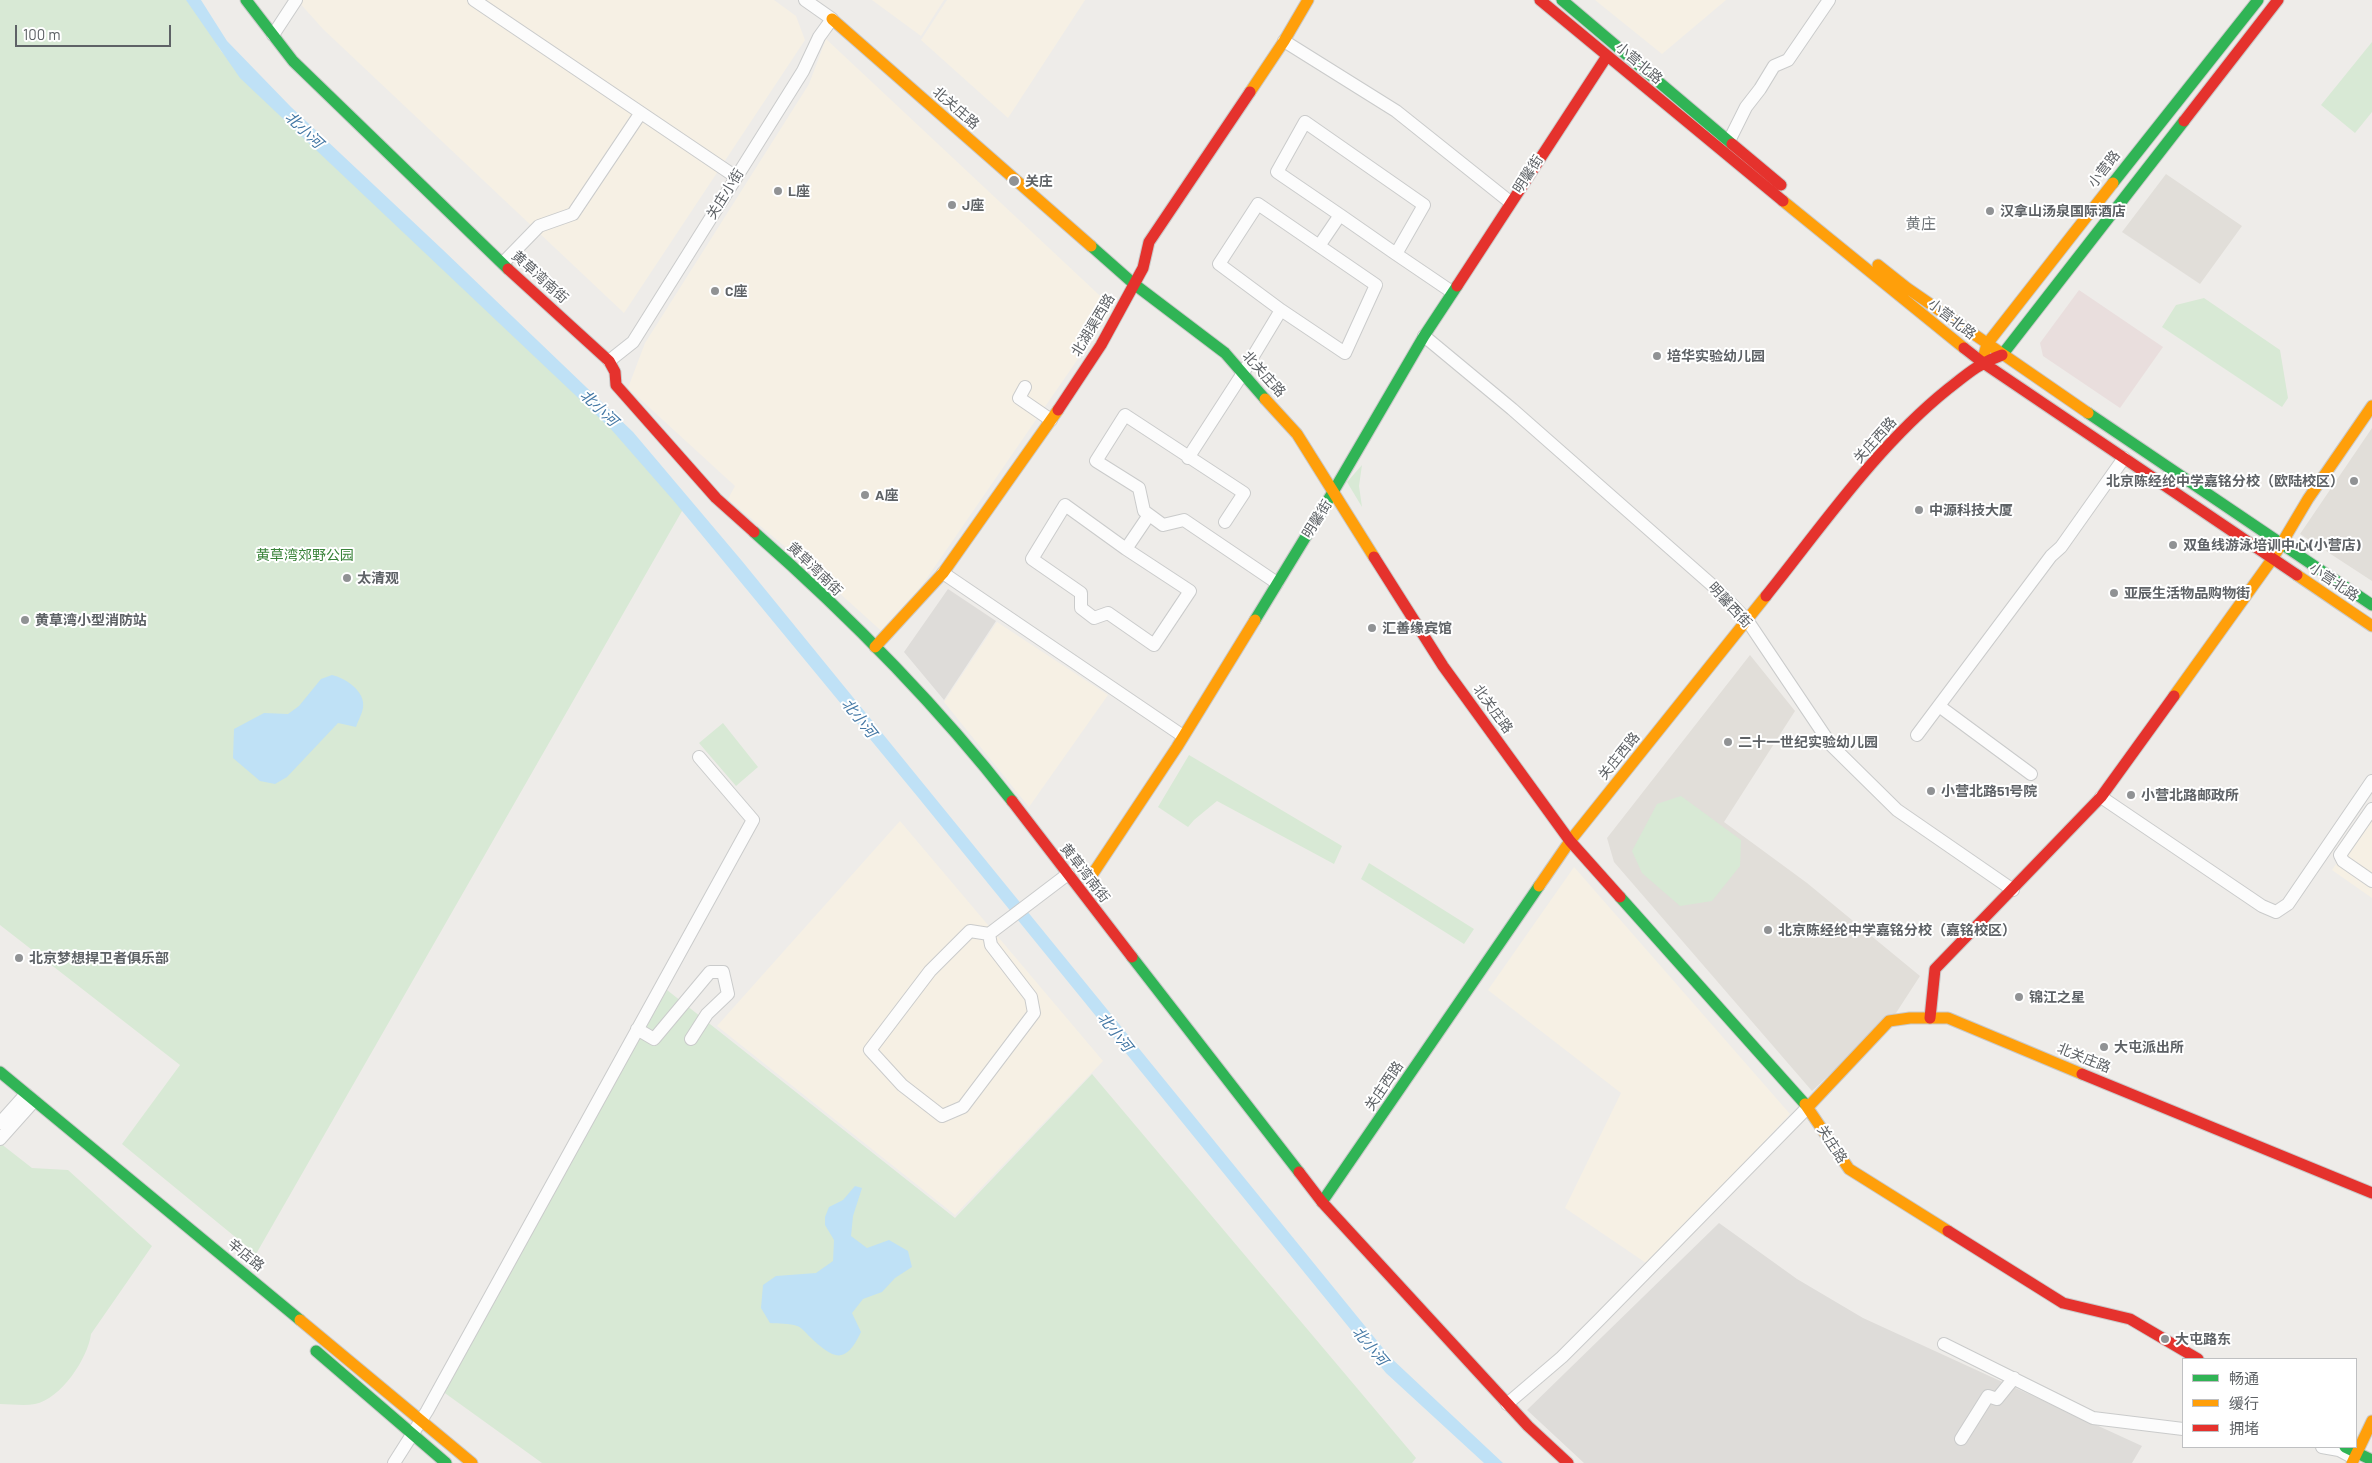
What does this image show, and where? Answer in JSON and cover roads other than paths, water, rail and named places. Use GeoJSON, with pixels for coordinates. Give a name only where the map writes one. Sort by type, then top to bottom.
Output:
{"type":"FeatureCollection","features":[{"type":"Feature","properties":{"kind":"street","name":"黄草湾南街"},"geometry":{"type":"LineString","coordinates":[[246,0],[293,61],[503,264],[609,360],[615,372],[616,385],[716,498],[760,537],[875,647],[979,759],[1322,1202],[1507,1404],[1568,1463]]}},
{"type":"Feature","properties":{"kind":"street"},"geometry":{"type":"LineString","coordinates":[[273,35],[296,0]]}},
{"type":"Feature","properties":{"kind":"street"},"geometry":{"type":"LineString","coordinates":[[474,0],[640,114],[736,177]]}},
{"type":"Feature","properties":{"kind":"street"},"geometry":{"type":"LineString","coordinates":[[806,0],[832,19]]}},
{"type":"Feature","properties":{"kind":"street"},"geometry":{"type":"LineString","coordinates":[[818,0],[832,19]]}},
{"type":"Feature","properties":{"kind":"street","name":"北湖渠西路"},"geometry":{"type":"LineString","coordinates":[[875,647],[943,572],[1051,420],[1101,345],[1143,268],[1149,242],[1284,41],[1308,0]]}},
{"type":"Feature","properties":{"kind":"street","name":"小营北路"},"geometry":{"type":"LineString","coordinates":[[1540,0],[1900,298],[1982,362],[2372,626]]}},
{"type":"Feature","properties":{"kind":"street","name":"小营北路"},"geometry":{"type":"LineString","coordinates":[[1562,0],[1907,288],[2002,355],[2372,605]]}},
{"type":"Feature","properties":{"kind":"street"},"geometry":{"type":"LineString","coordinates":[[1729,141],[1746,107],[1774,66],[1788,60],[1829,0]]}},
{"type":"Feature","properties":{"kind":"street","name":"小营路"},"geometry":{"type":"LineString","coordinates":[[1982,362],[1987,344],[2258,0]]}},
{"type":"Feature","properties":{"kind":"street"},"geometry":{"type":"LineString","coordinates":[[2002,355],[2278,0]]}},
{"type":"Feature","properties":{"kind":"street","name":"关庄小街"},"geometry":{"type":"LineString","coordinates":[[609,360],[633,342],[804,71],[819,38],[832,19]]}},
{"type":"Feature","properties":{"kind":"street","name":"北关庄路"},"geometry":{"type":"LineString","coordinates":[[832,19],[1134,284],[1225,353],[1243,373],[1297,434],[1443,666],[1570,841]]}},
{"type":"Feature","properties":{"kind":"street"},"geometry":{"type":"LineString","coordinates":[[1284,41],[1396,111],[1510,202]]}},
{"type":"Feature","properties":{"kind":"street","name":"明馨街"},"geometry":{"type":"LineString","coordinates":[[1092,875],[1183,736],[1277,584],[1424,336],[1607,56]]}},
{"type":"Feature","properties":{"kind":"street"},"geometry":{"type":"LineString","coordinates":[[503,264],[539,226],[574,214],[640,114]]}},
{"type":"Feature","properties":{"kind":"street"},"geometry":{"type":"LineString","coordinates":[[1396,254],[1424,204],[1305,122],[1277,172],[1396,254],[1452,292]]}},
{"type":"Feature","properties":{"kind":"street"},"geometry":{"type":"LineString","coordinates":[[1258,204],[1376,285],[1345,354],[1281,310],[1219,264],[1258,204]]}},
{"type":"Feature","properties":{"kind":"street"},"geometry":{"type":"LineString","coordinates":[[1319,246],[1340,215]]}},
{"type":"Feature","properties":{"kind":"street"},"geometry":{"type":"LineString","coordinates":[[1188,458],[1281,310]]}},
{"type":"Feature","properties":{"kind":"street","name":"明馨西街"},"geometry":{"type":"LineString","coordinates":[[1424,336],[1512,409],[1721,593],[1747,620],[1831,745],[1897,810],[2013,890]]}},
{"type":"Feature","properties":{"kind":"street","name":"关庄西路"},"geometry":{"type":"LineString","coordinates":[[1322,1202],[1570,841],[1869,468],[1922,410],[1982,362],[2002,355]]}},
{"type":"Feature","properties":{"kind":"street"},"geometry":{"type":"LineString","coordinates":[[1025,387],[1019,398],[1051,420]]}},
{"type":"Feature","properties":{"kind":"street"},"geometry":{"type":"LineString","coordinates":[[1930,1018],[1935,969],[2101,797],[2273,558],[2308,499],[2372,406]]}},
{"type":"Feature","properties":{"kind":"street"},"geometry":{"type":"LineString","coordinates":[[1225,522],[1244,493],[1125,415],[1096,461],[1139,488],[1144,511],[1163,525],[1184,520],[1277,584]]}},
{"type":"Feature","properties":{"kind":"street"},"geometry":{"type":"LineString","coordinates":[[1917,735],[2039,571],[2062,547],[2124,458]]}},
{"type":"Feature","properties":{"kind":"street"},"geometry":{"type":"LineString","coordinates":[[1065,505],[1126,549],[1190,591],[1154,645],[1108,613],[1094,618],[1081,608],[1081,593],[1032,559],[1065,505]]}},
{"type":"Feature","properties":{"kind":"street"},"geometry":{"type":"LineString","coordinates":[[1126,549],[1149,515]]}},
{"type":"Feature","properties":{"kind":"street"},"geometry":{"type":"LineString","coordinates":[[943,572],[1183,736]]}},
{"type":"Feature","properties":{"kind":"street"},"geometry":{"type":"LineString","coordinates":[[1939,706],[2031,774]]}},
{"type":"Feature","properties":{"kind":"street"},"geometry":{"type":"LineString","coordinates":[[394,1463],[421,1421],[753,820],[699,756]]}},
{"type":"Feature","properties":{"kind":"street"},"geometry":{"type":"LineString","coordinates":[[2101,797],[2262,906],[2276,912],[2288,904],[2372,781]]}},
{"type":"Feature","properties":{"kind":"street"},"geometry":{"type":"LineString","coordinates":[[2372,809],[2340,855],[2343,861],[2372,881]]}},
{"type":"Feature","properties":{"kind":"street","name":"关庄路"},"geometry":{"type":"LineString","coordinates":[[1570,841],[1808,1107],[1848,1169],[2063,1303],[2130,1319],[2196,1358]]}},
{"type":"Feature","properties":{"kind":"street"},"geometry":{"type":"LineString","coordinates":[[989,934],[991,945],[1031,997],[1034,1013],[963,1107],[942,1116],[902,1085],[870,1050],[930,971],[970,931],[989,934],[1068,874]]}},
{"type":"Feature","properties":{"kind":"street"},"geometry":{"type":"LineString","coordinates":[[637,1029],[654,1040],[710,972],[723,972],[728,994],[707,1014],[691,1039]]}},
{"type":"Feature","properties":{"kind":"street","name":"北关庄路"},"geometry":{"type":"LineString","coordinates":[[1808,1107],[1889,1021],[1910,1018],[1948,1018],[2372,1193]]}},
{"type":"Feature","properties":{"kind":"street","name":"辛店路"},"geometry":{"type":"LineString","coordinates":[[0,1072],[27,1104]]}},
{"type":"Feature","properties":{"kind":"street","name":"辛店路"},"geometry":{"type":"LineString","coordinates":[[0,1087],[27,1104],[472,1463]]}},
{"type":"Feature","properties":{"kind":"street"},"geometry":{"type":"LineString","coordinates":[[0,1123],[27,1104]]}},
{"type":"Feature","properties":{"kind":"street"},"geometry":{"type":"LineString","coordinates":[[0,1139],[27,1104]]}},
{"type":"Feature","properties":{"kind":"street"},"geometry":{"type":"LineString","coordinates":[[1507,1404],[1562,1357],[1808,1107]]}},
{"type":"Feature","properties":{"kind":"street"},"geometry":{"type":"LineString","coordinates":[[1944,1344],[2093,1418],[2182,1429]]}},
{"type":"Feature","properties":{"kind":"street"},"geometry":{"type":"LineString","coordinates":[[311,1346],[446,1463]]}},
{"type":"Feature","properties":{"kind":"street"},"geometry":{"type":"LineString","coordinates":[[1961,1439],[1988,1396],[1997,1399],[2014,1378]]}},
{"type":"Feature","properties":{"kind":"street"},"geometry":{"type":"LineString","coordinates":[[2358,1460],[2372,1421]]}},
{"type":"Feature","properties":{"kind":"street"},"geometry":{"type":"LineString","coordinates":[[2328,1448],[2339,1450],[2358,1460],[2372,1460]]}},
{"type":"Feature","properties":{"kind":"street"},"geometry":{"type":"LineString","coordinates":[[2346,1448],[2358,1460]]}},
{"type":"Feature","properties":{"kind":"water","name":"北小河"},"geometry":{"type":"Polygon","coordinates":[[[186,0],[201,0],[227,41],[291,107],[633,432],[742,561],[1391,1358],[1503,1463],[1484,1463],[1386,1373],[917,796],[673,500],[610,428],[240,78],[186,0]]]}},
{"type":"Feature","properties":{"kind":"water"},"geometry":{"type":"Polygon","coordinates":[[[332,675],[354,686],[361,696],[363,708],[356,727],[338,723],[287,777],[275,784],[260,781],[233,758],[234,729],[264,713],[288,714],[299,706],[321,679],[332,675]]]}},
{"type":"Feature","properties":{"kind":"water"},"geometry":{"type":"Polygon","coordinates":[[[855,1186],[862,1188],[853,1216],[851,1236],[867,1248],[889,1240],[908,1251],[912,1267],[895,1278],[882,1292],[863,1299],[852,1313],[861,1332],[849,1350],[844,1354],[838,1355],[825,1350],[799,1327],[791,1324],[770,1323],[761,1308],[763,1285],[776,1276],[816,1273],[833,1261],[834,1240],[825,1225],[825,1217],[829,1207],[843,1200],[855,1186]]]}},
{"type":"Feature","properties":{"kind":"place","name":"关庄"},"geometry":{"type":"Point","coordinates":[1014,181]}},
{"type":"Feature","properties":{"kind":"place","name":"L座"},"geometry":{"type":"Point","coordinates":[778,191]}},
{"type":"Feature","properties":{"kind":"place","name":"J座"},"geometry":{"type":"Point","coordinates":[952,205]}},
{"type":"Feature","properties":{"kind":"place","name":"汉拿山汤泉国际酒店"},"geometry":{"type":"Point","coordinates":[1990,211]}},
{"type":"Feature","properties":{"kind":"place","name":"C座"},"geometry":{"type":"Point","coordinates":[715,291]}},
{"type":"Feature","properties":{"kind":"place","name":"培华实验幼儿园"},"geometry":{"type":"Point","coordinates":[1657,356]}},
{"type":"Feature","properties":{"kind":"place","name":"北京陈经纶中学嘉铭分校（欧陆校区）"},"geometry":{"type":"Point","coordinates":[2354,481]}},
{"type":"Feature","properties":{"kind":"place","name":"A座"},"geometry":{"type":"Point","coordinates":[865,495]}},
{"type":"Feature","properties":{"kind":"place","name":"中源科技大厦"},"geometry":{"type":"Point","coordinates":[1919,510]}},
{"type":"Feature","properties":{"kind":"place","name":"双鱼线游泳培训中心(小营店)"},"geometry":{"type":"Point","coordinates":[2173,545]}},
{"type":"Feature","properties":{"kind":"place","name":"太清观"},"geometry":{"type":"Point","coordinates":[347,578]}},
{"type":"Feature","properties":{"kind":"place","name":"亚辰生活物品购物街"},"geometry":{"type":"Point","coordinates":[2114,593]}},
{"type":"Feature","properties":{"kind":"place","name":"黄草湾小型消防站"},"geometry":{"type":"Point","coordinates":[25,620]}},
{"type":"Feature","properties":{"kind":"place","name":"汇善缘宾馆"},"geometry":{"type":"Point","coordinates":[1372,628]}},
{"type":"Feature","properties":{"kind":"place","name":"二十一世纪实验幼儿园"},"geometry":{"type":"Point","coordinates":[1728,742]}},
{"type":"Feature","properties":{"kind":"place","name":"小营北路51号院"},"geometry":{"type":"Point","coordinates":[1931,791]}},
{"type":"Feature","properties":{"kind":"place","name":"小营北路邮政所"},"geometry":{"type":"Point","coordinates":[2131,795]}},
{"type":"Feature","properties":{"kind":"place","name":"北京陈经纶中学嘉铭分校（嘉铭校区）"},"geometry":{"type":"Point","coordinates":[1768,930]}},
{"type":"Feature","properties":{"kind":"place","name":"北京梦想捍卫者俱乐部"},"geometry":{"type":"Point","coordinates":[19,958]}},
{"type":"Feature","properties":{"kind":"place","name":"锦江之星"},"geometry":{"type":"Point","coordinates":[2019,997]}},
{"type":"Feature","properties":{"kind":"place","name":"大屯派出所"},"geometry":{"type":"Point","coordinates":[2104,1047]}},
{"type":"Feature","properties":{"kind":"place","name":"大屯路东"},"geometry":{"type":"Point","coordinates":[2165,1339]}},
{"type":"Feature","properties":{"kind":"district","name":"黄庄"},"geometry":{"type":"Point","coordinates":[1921,224]}},
{"type":"Feature","properties":{"kind":"park label","name":"黄草湾郊野公园"},"geometry":{"type":"Point","coordinates":[305,555]}}]}
